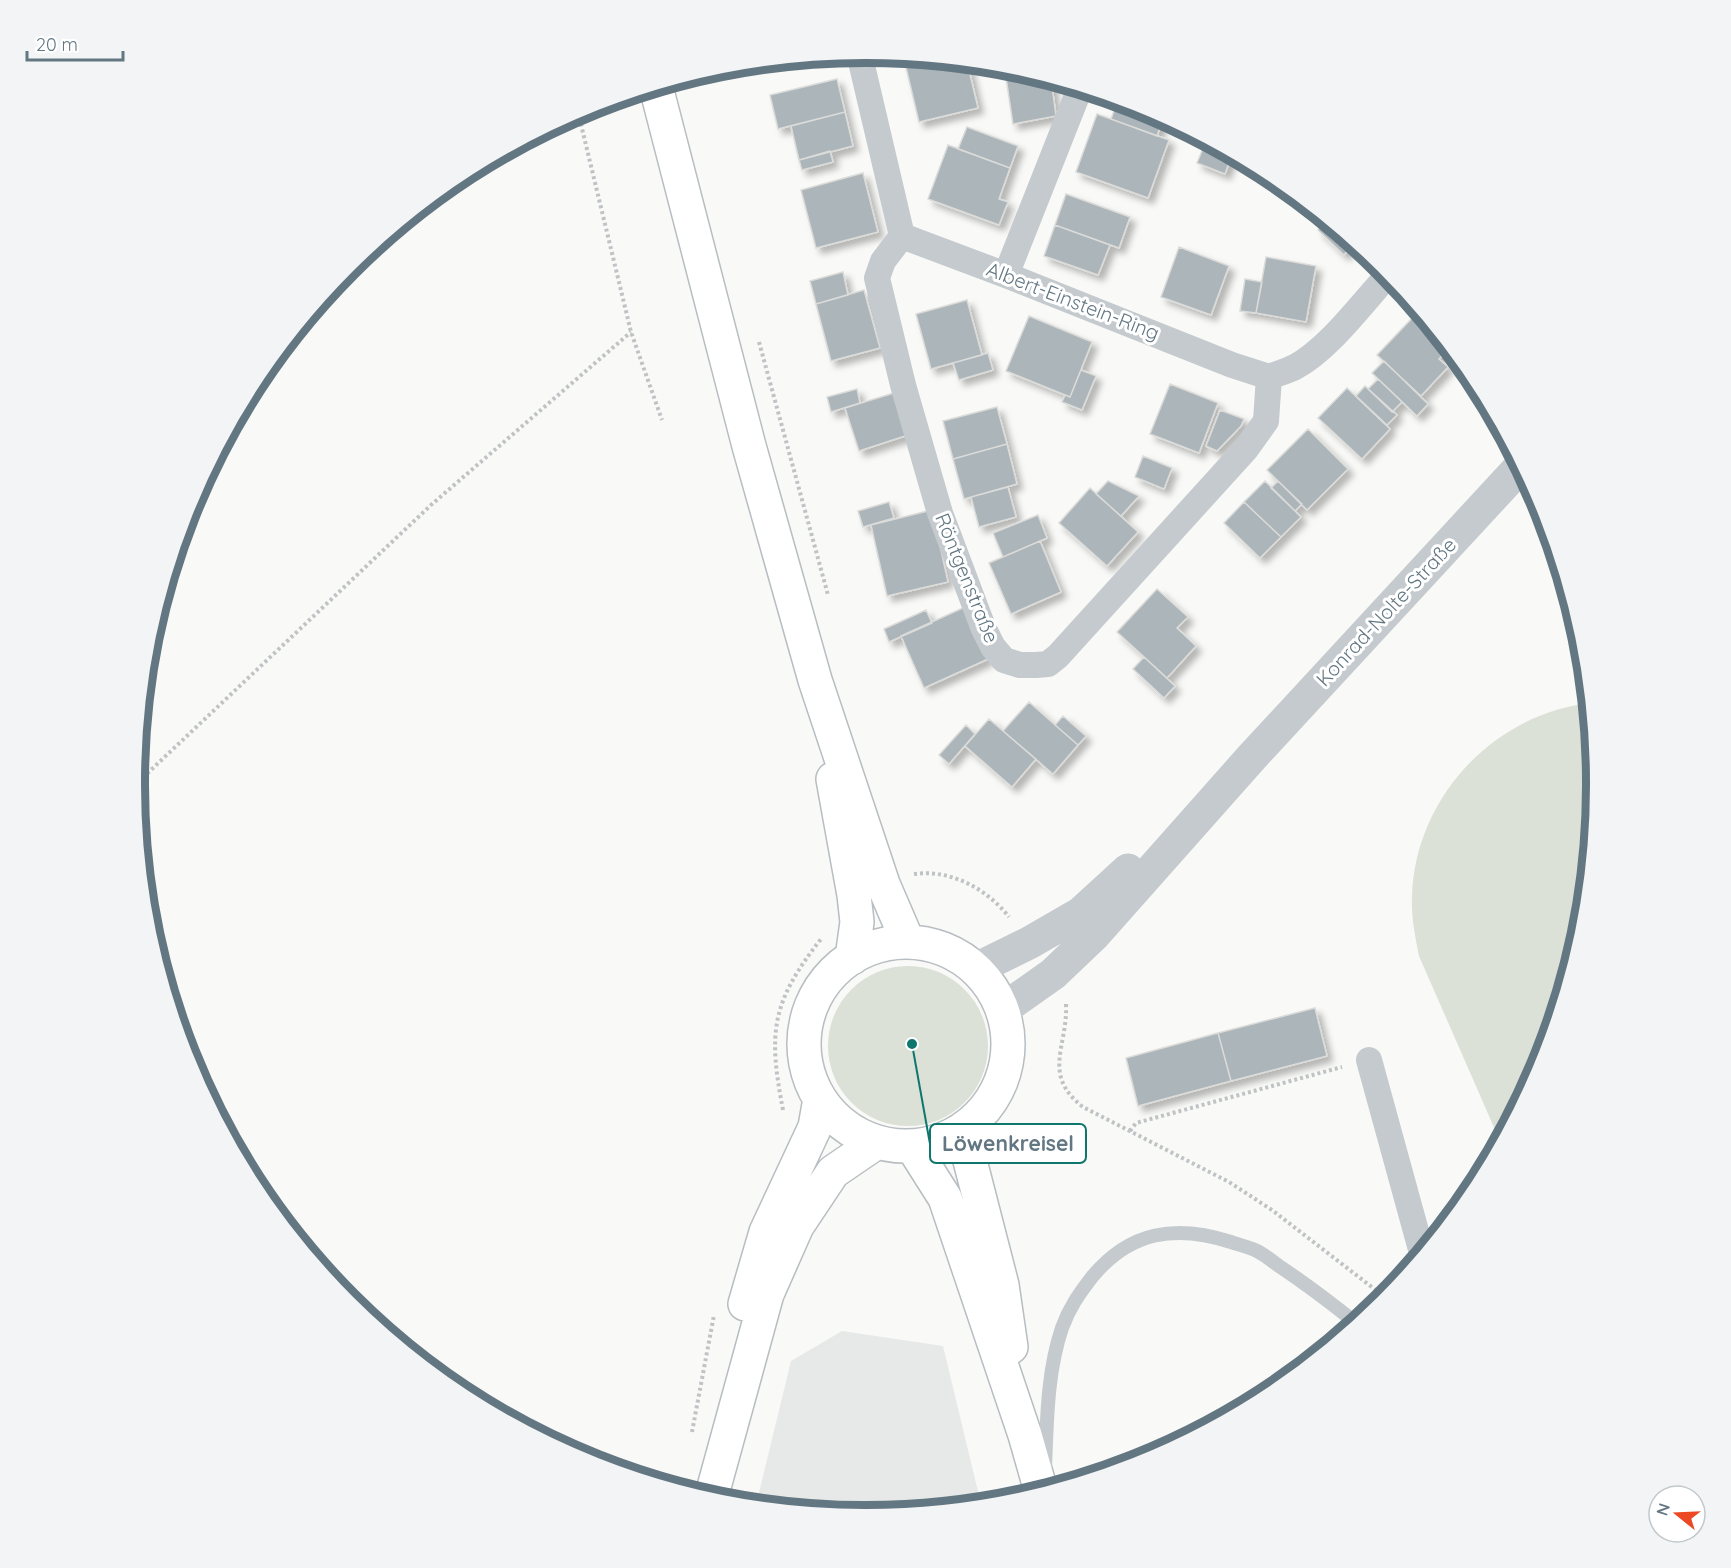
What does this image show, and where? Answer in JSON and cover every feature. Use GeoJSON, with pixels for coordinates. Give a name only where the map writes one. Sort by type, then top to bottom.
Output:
{"type":"FeatureCollection","features":[{"type":"Feature","properties":{"kind":"main road"},"geometry":{"type":"LineString","coordinates":[[658,94],[749,446],[815,680],[883,884],[908,942]]}},
{"type":"Feature","properties":{"kind":"main road"},"geometry":{"type":"LineString","coordinates":[[815,680],[854,894],[856,922],[852,958]]}},
{"type":"Feature","properties":{"kind":"main road"},"geometry":{"type":"LineString","coordinates":[[908,942],[933,945],[956,955],[976,969],[992,988],[1002,1010],[1008,1041],[1004,1073],[990,1102],[968,1125],[941,1140],[912,1146],[878,1143],[855,1133],[842,1123],[820,1099],[809,1074],[804,1048],[807,1021],[816,996],[832,975],[852,958],[879,945],[908,942]]}},
{"type":"Feature","properties":{"kind":"main road"},"geometry":{"type":"LineString","coordinates":[[714,1488],[736,1340],[750,1283],[766,1232],[814,1127],[820,1099]]}},
{"type":"Feature","properties":{"kind":"main road"},"geometry":{"type":"LineString","coordinates":[[968,1125],[968,1153],[1002,1285],[1025,1435]]}},
{"type":"Feature","properties":{"kind":"main road"},"geometry":{"type":"LineString","coordinates":[[714,1488],[767,1294],[797,1226],[833,1172],[878,1143]]}},
{"type":"Feature","properties":{"kind":"main road"},"geometry":{"type":"LineString","coordinates":[[912,1146],[945,1198],[1040,1483]]}},
{"type":"Feature","properties":{"kind":"street"},"geometry":{"type":"LineString","coordinates":[[861,63],[902,236]]}},
{"type":"Feature","properties":{"kind":"street"},"geometry":{"type":"LineString","coordinates":[[1006,275],[1077,95]]}},
{"type":"Feature","properties":{"kind":"street","name":"Albert-Einstein-Ring"},"geometry":{"type":"LineString","coordinates":[[902,236],[1232,365],[1269,377]]}},
{"type":"Feature","properties":{"kind":"street","name":"Röntgenstraße"},"geometry":{"type":"LineString","coordinates":[[902,236],[883,261],[877,278],[882,300],[903,385],[940,513],[983,627],[993,647],[1004,660],[1020,665],[1036,666],[1048,664],[1058,656],[1252,442],[1266,421],[1269,377]]}},
{"type":"Feature","properties":{"kind":"street"},"geometry":{"type":"LineString","coordinates":[[1269,377],[1296,366],[1315,352],[1330,339],[1382,282]]}},
{"type":"Feature","properties":{"kind":"street","name":"Konrad-Nolte-Straße"},"geometry":{"type":"LineString","coordinates":[[1002,1010],[1053,974],[1094,935],[1251,758],[1515,472]]}},
{"type":"Feature","properties":{"kind":"street","name":"Konrad-Nolte-Straße"},"geometry":{"type":"LineString","coordinates":[[976,969],[1082,913],[1251,758]]}},
{"type":"Feature","properties":{"kind":"street"},"geometry":{"type":"LineString","coordinates":[[1369,1060],[1420,1245]]}},
{"type":"Feature","properties":{"kind":"lane"},"geometry":{"type":"LineString","coordinates":[[1044,1482],[1048,1407],[1054,1358],[1062,1329],[1073,1301],[1105,1261],[1135,1241],[1159,1234],[1184,1232],[1217,1238],[1256,1251],[1309,1286],[1350,1318]]}},
{"type":"Feature","properties":{"kind":"path"},"geometry":{"type":"LineString","coordinates":[[580,122],[631,332],[662,420]]}},
{"type":"Feature","properties":{"kind":"path"},"geometry":{"type":"LineString","coordinates":[[756,331],[828,596]]}},
{"type":"Feature","properties":{"kind":"path"},"geometry":{"type":"LineString","coordinates":[[144,776],[431,505],[631,332]]}},
{"type":"Feature","properties":{"kind":"path"},"geometry":{"type":"LineString","coordinates":[[912,874],[929,872],[980,888],[998,902],[1011,919]]}},
{"type":"Feature","properties":{"kind":"path"},"geometry":{"type":"LineString","coordinates":[[1065,995],[1067,1016],[1059,1062],[1063,1086],[1071,1098],[1083,1107],[1229,1182],[1263,1204],[1377,1291]]}},
{"type":"Feature","properties":{"kind":"path"},"geometry":{"type":"LineString","coordinates":[[1130,1131],[1136,1123],[1369,1060]]}},
{"type":"Feature","properties":{"kind":"shaded area"},"geometry":{"type":"Polygon","coordinates":[[[1582,705],[1586,784],[1585,831],[1580,878],[1573,925],[1548,1016],[1532,1060],[1496,1132],[1419,956],[1412,904],[1416,860],[1427,827],[1444,795],[1465,768],[1491,744],[1521,725],[1554,711],[1582,705]]]}},
{"type":"Feature","properties":{"kind":"shaded area"},"geometry":{"type":"Polygon","coordinates":[[[908,966],[939,972],[965,989],[982,1015],[988,1046],[982,1077],[965,1103],[939,1120],[908,1126],[877,1120],[851,1103],[834,1077],[828,1046],[834,1015],[851,989],[877,972],[908,966]]]}},
{"type":"Feature","properties":{"kind":"shaded area"},"geometry":{"type":"Polygon","coordinates":[[[842,1331],[943,1346],[979,1496],[913,1503],[866,1505],[758,1497],[791,1361],[842,1331]]]}},
{"type":"Feature","properties":{"kind":"building"},"geometry":{"type":"Polygon","coordinates":[[[905,65],[969,71],[978,108],[919,122],[905,65]]]}},
{"type":"Feature","properties":{"kind":"building"},"geometry":{"type":"Polygon","coordinates":[[[1006,77],[1052,88],[1056,116],[1013,124],[1006,77]]]}},
{"type":"Feature","properties":{"kind":"building"},"geometry":{"type":"Polygon","coordinates":[[[837,79],[845,112],[778,129],[770,95],[837,79]]]}},
{"type":"Feature","properties":{"kind":"building"},"geometry":{"type":"Polygon","coordinates":[[[1115,108],[1160,126],[1157,136],[1111,119],[1115,108]]]}},
{"type":"Feature","properties":{"kind":"building"},"geometry":{"type":"Polygon","coordinates":[[[845,112],[853,146],[799,160],[791,126],[845,112]]]}},
{"type":"Feature","properties":{"kind":"building"},"geometry":{"type":"Polygon","coordinates":[[[1097,114],[1169,140],[1148,198],[1076,172],[1097,114]]]}},
{"type":"Feature","properties":{"kind":"building"},"geometry":{"type":"Polygon","coordinates":[[[967,127],[1018,146],[1010,168],[958,149],[967,127]]]}},
{"type":"Feature","properties":{"kind":"building"},"geometry":{"type":"Polygon","coordinates":[[[948,145],[1010,168],[999,199],[1008,202],[999,225],[928,199],[948,145]]]}},
{"type":"Feature","properties":{"kind":"building"},"geometry":{"type":"Polygon","coordinates":[[[1203,148],[1229,162],[1225,174],[1197,163],[1203,148]]]}},
{"type":"Feature","properties":{"kind":"building"},"geometry":{"type":"Polygon","coordinates":[[[830,151],[833,162],[802,170],[799,160],[830,151]]]}},
{"type":"Feature","properties":{"kind":"building"},"geometry":{"type":"Polygon","coordinates":[[[863,173],[878,232],[816,248],[801,190],[863,173]]]}},
{"type":"Feature","properties":{"kind":"building"},"geometry":{"type":"Polygon","coordinates":[[[1066,194],[1130,217],[1119,248],[1055,225],[1066,194]]]}},
{"type":"Feature","properties":{"kind":"building"},"geometry":{"type":"Polygon","coordinates":[[[1055,225],[1110,245],[1098,275],[1044,256],[1055,225]]]}},
{"type":"Feature","properties":{"kind":"building"},"geometry":{"type":"Polygon","coordinates":[[[1321,226],[1349,249],[1344,255],[1318,230],[1321,226]]]}},
{"type":"Feature","properties":{"kind":"building"},"geometry":{"type":"Polygon","coordinates":[[[1179,247],[1229,266],[1211,315],[1161,297],[1179,247]]]}},
{"type":"Feature","properties":{"kind":"building"},"geometry":{"type":"Polygon","coordinates":[[[1266,257],[1316,266],[1306,322],[1256,313],[1266,257]]]}},
{"type":"Feature","properties":{"kind":"building"},"geometry":{"type":"Polygon","coordinates":[[[843,272],[848,295],[816,304],[810,281],[843,272]]]}},
{"type":"Feature","properties":{"kind":"building"},"geometry":{"type":"Polygon","coordinates":[[[1245,279],[1262,282],[1256,313],[1240,311],[1245,279]]]}},
{"type":"Feature","properties":{"kind":"building"},"geometry":{"type":"Polygon","coordinates":[[[864,290],[880,348],[831,361],[816,304],[864,290]]]}},
{"type":"Feature","properties":{"kind":"building"},"geometry":{"type":"Polygon","coordinates":[[[967,300],[982,355],[931,369],[916,314],[967,300]]]}},
{"type":"Feature","properties":{"kind":"building"},"geometry":{"type":"Polygon","coordinates":[[[1029,316],[1092,342],[1070,397],[1006,371],[1029,316]]]}},
{"type":"Feature","properties":{"kind":"building"},"geometry":{"type":"Polygon","coordinates":[[[1414,316],[1444,353],[1439,359],[1448,367],[1421,396],[1377,355],[1414,316]]]}},
{"type":"Feature","properties":{"kind":"building"},"geometry":{"type":"Polygon","coordinates":[[[988,353],[993,370],[959,380],[953,363],[988,353]]]}},
{"type":"Feature","properties":{"kind":"building"},"geometry":{"type":"Polygon","coordinates":[[[1384,361],[1428,404],[1417,416],[1372,373],[1384,361]]]}},
{"type":"Feature","properties":{"kind":"building"},"geometry":{"type":"Polygon","coordinates":[[[1081,370],[1096,376],[1082,410],[1062,402],[1065,395],[1070,397],[1081,370]]]}},
{"type":"Feature","properties":{"kind":"building"},"geometry":{"type":"Polygon","coordinates":[[[1378,379],[1402,402],[1392,412],[1368,389],[1378,379]]]}},
{"type":"Feature","properties":{"kind":"building"},"geometry":{"type":"Polygon","coordinates":[[[1170,384],[1218,403],[1199,453],[1150,434],[1170,384]]]}},
{"type":"Feature","properties":{"kind":"building"},"geometry":{"type":"Polygon","coordinates":[[[1365,386],[1397,415],[1387,425],[1356,396],[1365,386]]]}},
{"type":"Feature","properties":{"kind":"building"},"geometry":{"type":"Polygon","coordinates":[[[1347,388],[1390,429],[1362,459],[1318,418],[1347,388]]]}},
{"type":"Feature","properties":{"kind":"building"},"geometry":{"type":"Polygon","coordinates":[[[857,389],[860,403],[831,412],[827,397],[857,389]]]}},
{"type":"Feature","properties":{"kind":"building"},"geometry":{"type":"Polygon","coordinates":[[[894,393],[908,435],[859,451],[845,408],[894,393]]]}},
{"type":"Feature","properties":{"kind":"building"},"geometry":{"type":"Polygon","coordinates":[[[997,407],[1007,444],[953,459],[943,421],[997,407]]]}},
{"type":"Feature","properties":{"kind":"building"},"geometry":{"type":"Polygon","coordinates":[[[1220,410],[1244,419],[1241,426],[1217,451],[1206,446],[1220,410]]]}},
{"type":"Feature","properties":{"kind":"building"},"geometry":{"type":"Polygon","coordinates":[[[1308,429],[1348,469],[1307,510],[1267,470],[1308,429]]]}},
{"type":"Feature","properties":{"kind":"building"},"geometry":{"type":"Polygon","coordinates":[[[1007,444],[1017,484],[964,499],[953,459],[1007,444]]]}},
{"type":"Feature","properties":{"kind":"building"},"geometry":{"type":"Polygon","coordinates":[[[1143,456],[1172,468],[1164,489],[1135,477],[1143,456]]]}},
{"type":"Feature","properties":{"kind":"building"},"geometry":{"type":"Polygon","coordinates":[[[1108,481],[1139,496],[1121,516],[1096,494],[1108,481]]]}},
{"type":"Feature","properties":{"kind":"building"},"geometry":{"type":"Polygon","coordinates":[[[1265,481],[1301,517],[1281,537],[1244,502],[1265,481]]]}},
{"type":"Feature","properties":{"kind":"building"},"geometry":{"type":"Polygon","coordinates":[[[1278,481],[1302,504],[1295,511],[1271,488],[1278,481]]]}},
{"type":"Feature","properties":{"kind":"building"},"geometry":{"type":"Polygon","coordinates":[[[1008,487],[1016,517],[979,527],[971,497],[1008,487]]]}},
{"type":"Feature","properties":{"kind":"building"},"geometry":{"type":"Polygon","coordinates":[[[1090,488],[1138,532],[1107,566],[1059,523],[1090,488]]]}},
{"type":"Feature","properties":{"kind":"building"},"geometry":{"type":"Polygon","coordinates":[[[889,502],[894,518],[863,527],[858,511],[889,502]]]}},
{"type":"Feature","properties":{"kind":"building"},"geometry":{"type":"Polygon","coordinates":[[[1244,502],[1281,537],[1260,558],[1224,523],[1244,502]]]}},
{"type":"Feature","properties":{"kind":"building"},"geometry":{"type":"Polygon","coordinates":[[[932,510],[948,582],[887,596],[871,525],[932,510]]]}},
{"type":"Feature","properties":{"kind":"building"},"geometry":{"type":"Polygon","coordinates":[[[1038,515],[1047,538],[1003,557],[993,533],[1038,515]]]}},
{"type":"Feature","properties":{"kind":"building"},"geometry":{"type":"Polygon","coordinates":[[[1040,541],[1061,592],[1011,614],[989,563],[1040,541]]]}},
{"type":"Feature","properties":{"kind":"building"},"geometry":{"type":"Polygon","coordinates":[[[1157,589],[1188,617],[1177,628],[1196,646],[1167,678],[1117,632],[1157,589]]]}},
{"type":"Feature","properties":{"kind":"building"},"geometry":{"type":"Polygon","coordinates":[[[965,607],[988,659],[924,688],[901,636],[965,607]]]}},
{"type":"Feature","properties":{"kind":"building"},"geometry":{"type":"Polygon","coordinates":[[[926,610],[932,623],[889,642],[884,629],[926,610]]]}},
{"type":"Feature","properties":{"kind":"building"},"geometry":{"type":"Polygon","coordinates":[[[1144,657],[1175,686],[1164,698],[1133,669],[1144,657]]]}},
{"type":"Feature","properties":{"kind":"building"},"geometry":{"type":"Polygon","coordinates":[[[1029,702],[1078,745],[1053,774],[1003,731],[1029,702]]]}},
{"type":"Feature","properties":{"kind":"building"},"geometry":{"type":"Polygon","coordinates":[[[1063,716],[1086,736],[1078,745],[1055,725],[1063,716]]]}},
{"type":"Feature","properties":{"kind":"building"},"geometry":{"type":"Polygon","coordinates":[[[989,719],[1036,759],[1012,787],[965,746],[989,719]]]}},
{"type":"Feature","properties":{"kind":"building"},"geometry":{"type":"Polygon","coordinates":[[[966,725],[975,734],[949,764],[939,755],[966,725]]]}},
{"type":"Feature","properties":{"kind":"building"},"geometry":{"type":"Polygon","coordinates":[[[1315,1008],[1327,1056],[1231,1081],[1218,1033],[1315,1008]]]}},
{"type":"Feature","properties":{"kind":"building"},"geometry":{"type":"Polygon","coordinates":[[[1218,1033],[1231,1081],[1138,1106],[1126,1058],[1218,1033]]]}},
{"type":"Feature","properties":{"kind":"place","name":"Löwenkreisel"},"geometry":{"type":"Point","coordinates":[912,1044]}}]}
